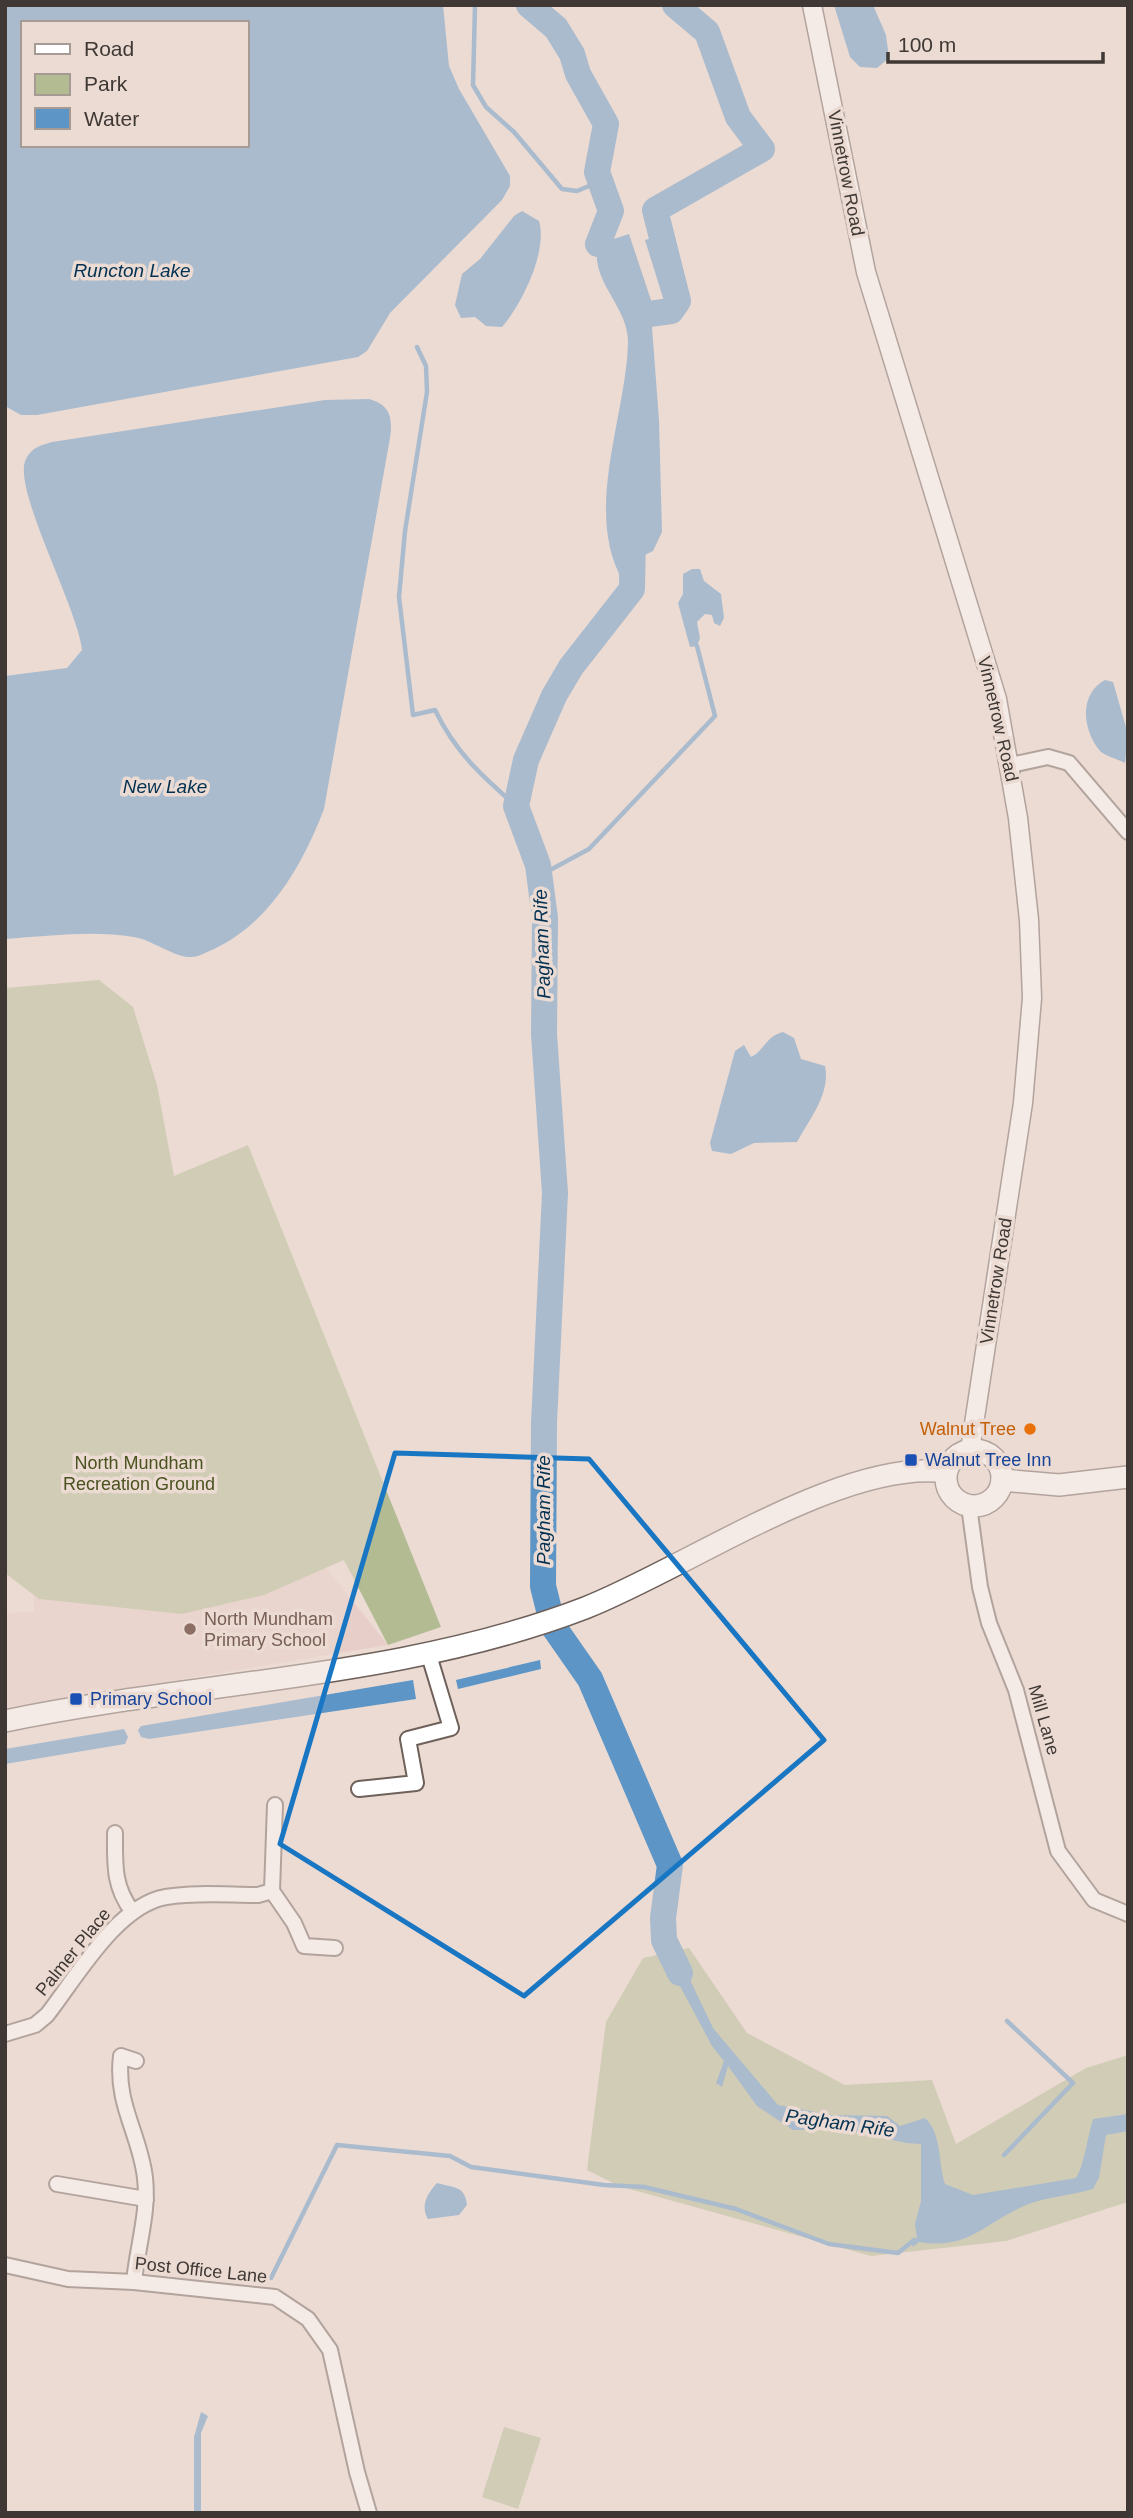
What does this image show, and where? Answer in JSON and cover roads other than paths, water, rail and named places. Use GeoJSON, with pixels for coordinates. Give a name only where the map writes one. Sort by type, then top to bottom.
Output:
{"type":"FeatureCollection","features":[{"type":"Feature","properties":{"kind":"main road"},"geometry":{"type":"LineString","coordinates":[[971,1450],[991,1456],[1002,1471],[1000,1490],[987,1503],[969,1506],[953,1497],[946,1481],[946,1472],[956,1456],[971,1450]]}},
{"type":"Feature","properties":{"kind":"main road"},"geometry":{"type":"LineString","coordinates":[[5,1721],[428,1652],[505,1634],[587,1607],[766,1521],[848,1488],[911,1471],[946,1472]]}},
{"type":"Feature","properties":{"kind":"main road"},"geometry":{"type":"LineString","coordinates":[[1002,1480],[1059,1485],[1128,1477]]}},
{"type":"Feature","properties":{"kind":"street","name":"Vinnetrow Road"},"geometry":{"type":"LineString","coordinates":[[812,5],[866,272],[997,699],[1010,765],[1029,920],[1032,998],[1023,1103],[971,1450]]}},
{"type":"Feature","properties":{"kind":"street"},"geometry":{"type":"LineString","coordinates":[[1010,765],[1048,757],[1069,763],[1128,832]]}},
{"type":"Feature","properties":{"kind":"street","name":"Mill Lane"},"geometry":{"type":"LineString","coordinates":[[969,1506],[980,1587],[989,1623],[1016,1690],[1058,1851],[1094,1900],[1128,1914]]}},
{"type":"Feature","properties":{"kind":"street"},"geometry":{"type":"LineString","coordinates":[[359,1789],[415,1783],[408,1739],[451,1728],[428,1652]]}},
{"type":"Feature","properties":{"kind":"street"},"geometry":{"type":"LineString","coordinates":[[275,1805],[272,1891],[294,1923],[304,1946],[335,1948]]}},
{"type":"Feature","properties":{"kind":"street","name":"Palmer Place"},"geometry":{"type":"LineString","coordinates":[[115,1833],[114,1874],[123,1899],[132,1911]]}},
{"type":"Feature","properties":{"kind":"street","name":"Palmer Place"},"geometry":{"type":"LineString","coordinates":[[5,2034],[35,2025],[47,2015],[113,1930],[132,1911],[167,1896],[258,1895],[272,1891]]}},
{"type":"Feature","properties":{"kind":"street"},"geometry":{"type":"LineString","coordinates":[[134,2282],[146,2199],[142,2155],[130,2127],[118,2080],[121,2056],[136,2061]]}},
{"type":"Feature","properties":{"kind":"street"},"geometry":{"type":"LineString","coordinates":[[57,2184],[146,2199]]}},
{"type":"Feature","properties":{"kind":"street","name":"Post Office Lane"},"geometry":{"type":"LineString","coordinates":[[5,2265],[68,2279],[134,2282],[275,2297],[308,2319],[330,2350],[357,2472],[369,2513]]}},
{"type":"Feature","properties":{"kind":"water","name":"Runcton Lake"},"geometry":{"type":"Polygon","coordinates":[[[5,5],[443,5],[449,66],[459,89],[510,176],[510,186],[502,200],[390,313],[367,351],[358,357],[37,415],[21,415],[5,406],[5,5]]]}},
{"type":"Feature","properties":{"kind":"water"},"geometry":{"type":"Polygon","coordinates":[[[834,5],[873,5],[886,35],[889,58],[877,68],[860,67],[850,57],[834,5]]]}},
{"type":"Feature","properties":{"kind":"water"},"geometry":{"type":"Polygon","coordinates":[[[522,211],[539,221],[541,233],[537,262],[525,291],[502,327],[486,326],[475,317],[461,318],[455,305],[462,274],[480,259],[514,216],[522,211]]]}},
{"type":"Feature","properties":{"kind":"water"},"geometry":{"type":"Polygon","coordinates":[[[629,234],[652,303],[664,301],[645,240],[661,236],[678,301],[671,311],[651,314],[659,420],[662,532],[653,551],[640,558],[635,565],[632,579],[623,581],[612,554],[606,495],[626,372],[627,330],[599,270],[597,257],[598,244],[629,234]]]}},
{"type":"Feature","properties":{"kind":"water","name":"New Lake"},"geometry":{"type":"Polygon","coordinates":[[[369,399],[382,405],[389,413],[390,438],[324,809],[295,871],[268,908],[252,924],[234,938],[196,957],[182,956],[141,939],[118,935],[70,934],[5,939],[5,676],[67,668],[82,650],[78,631],[28,495],[24,474],[28,455],[52,442],[325,400],[369,399]]]}},
{"type":"Feature","properties":{"kind":"water"},"geometry":{"type":"Polygon","coordinates":[[[692,569],[700,569],[704,581],[721,594],[724,618],[720,626],[714,623],[712,615],[705,614],[697,622],[700,638],[697,646],[690,647],[678,603],[683,594],[683,574],[692,569]]]}},
{"type":"Feature","properties":{"kind":"water"},"geometry":{"type":"Polygon","coordinates":[[[1105,680],[1113,682],[1128,734],[1125,763],[1100,751],[1087,723],[1087,703],[1097,686],[1105,680]]]}},
{"type":"Feature","properties":{"kind":"water"},"geometry":{"type":"Polygon","coordinates":[[[783,1032],[794,1038],[801,1059],[825,1066],[822,1096],[797,1142],[754,1143],[731,1154],[712,1151],[710,1143],[735,1051],[744,1045],[751,1057],[773,1037],[783,1032]]]}},
{"type":"Feature","properties":{"kind":"water"},"geometry":{"type":"Polygon","coordinates":[[[540,1660],[541,1669],[458,1689],[456,1680],[540,1660]]]}},
{"type":"Feature","properties":{"kind":"water"},"geometry":{"type":"Polygon","coordinates":[[[413,1680],[416,1699],[149,1739],[141,1737],[138,1730],[141,1726],[413,1680]]]}},
{"type":"Feature","properties":{"kind":"water"},"geometry":{"type":"Polygon","coordinates":[[[124,1729],[128,1737],[125,1744],[5,1764],[5,1749],[124,1729]]]}},
{"type":"Feature","properties":{"kind":"water"},"geometry":{"type":"Polygon","coordinates":[[[670,1938],[713,2028],[778,2105],[832,2115],[887,2116],[900,2126],[925,2118],[937,2140],[945,2184],[973,2195],[1076,2178],[1084,2158],[1093,2119],[1128,2114],[1128,2131],[1106,2135],[1099,2178],[1093,2189],[1032,2203],[963,2239],[951,2242],[919,2242],[913,2247],[911,2242],[917,2238],[915,2224],[921,2201],[921,2144],[843,2129],[793,2130],[757,2106],[728,2066],[722,2087],[716,2083],[724,2061],[712,2046],[657,1943],[670,1938]]]}},
{"type":"Feature","properties":{"kind":"water"},"geometry":{"type":"Polygon","coordinates":[[[437,2183],[457,2188],[464,2194],[467,2205],[459,2215],[428,2219],[425,2204],[437,2183]]]}},
{"type":"Feature","properties":{"kind":"water"},"geometry":{"type":"Polygon","coordinates":[[[201,2412],[208,2416],[201,2433],[201,2513],[194,2513],[194,2437],[201,2412]]]}},
{"type":"Feature","properties":{"kind":"waterway"},"geometry":{"type":"LineString","coordinates":[[475,5],[473,85],[486,107],[514,132],[562,189],[577,191],[601,181]]}},
{"type":"Feature","properties":{"kind":"waterway","name":"Pagham Rife"},"geometry":{"type":"LineString","coordinates":[[529,5],[556,28],[572,54],[578,74],[606,124],[597,172],[611,211],[598,244]]}},
{"type":"Feature","properties":{"kind":"waterway","name":"Pagham Rife"},"geometry":{"type":"LineString","coordinates":[[642,315],[671,311],[678,301],[655,210],[762,149],[738,117],[707,32],[675,5]]}},
{"type":"Feature","properties":{"kind":"waterway"},"geometry":{"type":"LineString","coordinates":[[417,347],[426,366],[427,392],[405,531],[399,597],[413,715],[435,710],[461,751],[516,806]]}},
{"type":"Feature","properties":{"kind":"waterway","name":"Pagham Rife"},"geometry":{"type":"LineString","coordinates":[[549,1610],[543,1586],[544,1423],[555,1193],[544,1034],[545,918],[538,865],[516,806],[526,760],[554,696],[571,667],[632,589],[633,532]]}},
{"type":"Feature","properties":{"kind":"waterway"},"geometry":{"type":"LineString","coordinates":[[539,876],[589,849],[715,716],[697,646]]}},
{"type":"Feature","properties":{"kind":"waterway","name":"Pagham Rife"},"geometry":{"type":"LineString","coordinates":[[553,1626],[590,1679],[670,1865],[663,1918],[664,1940],[680,1973]]}},
{"type":"Feature","properties":{"kind":"waterway"},"geometry":{"type":"LineString","coordinates":[[1004,2155],[1073,2083],[1007,2021]]}},
{"type":"Feature","properties":{"kind":"waterway"},"geometry":{"type":"LineString","coordinates":[[271,2278],[337,2145],[450,2156],[471,2167],[604,2185],[644,2187],[736,2209],[829,2244],[898,2253],[914,2240]]}},
{"type":"Feature","properties":{"kind":"place","name":"Walnut Tree"},"geometry":{"type":"Point","coordinates":[1030,1429]}},
{"type":"Feature","properties":{"kind":"place","name":"Walnut Tree Inn"},"geometry":{"type":"Point","coordinates":[911,1460]}},
{"type":"Feature","properties":{"kind":"place","name":"North Mundham Primary School"},"geometry":{"type":"Point","coordinates":[190,1629]}},
{"type":"Feature","properties":{"kind":"place","name":"Primary School"},"geometry":{"type":"Point","coordinates":[76,1699]}},
{"type":"Feature","properties":{"kind":"park label","name":"North Mundham Recreation Ground"},"geometry":{"type":"Point","coordinates":[139,1473]}}]}
